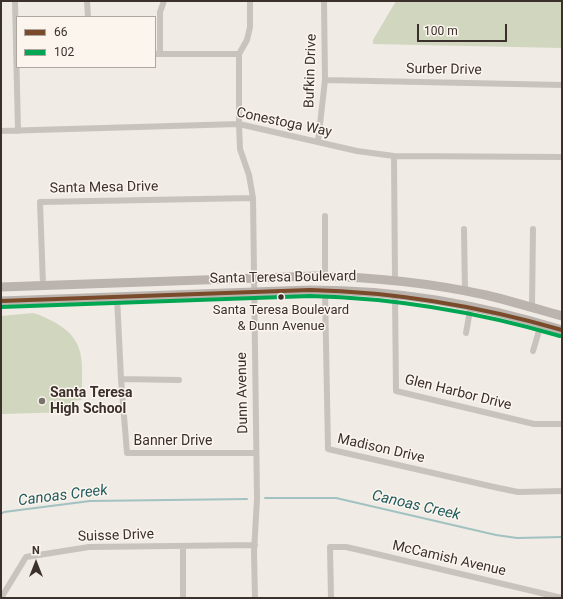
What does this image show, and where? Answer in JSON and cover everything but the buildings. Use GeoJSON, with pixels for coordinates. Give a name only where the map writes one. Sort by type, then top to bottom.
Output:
{"type":"FeatureCollection","features":[{"type":"Feature","properties":{"kind":"main road","name":"Santa Teresa Boulevard"},"geometry":{"type":"LineString","coordinates":[[1,287],[325,276],[395,280],[465,291],[532,307],[562,316]]}},
{"type":"Feature","properties":{"kind":"main road","name":"Santa Teresa Boulevard"},"geometry":{"type":"LineString","coordinates":[[1,301],[325,290],[395,294],[471,305],[562,330]]}},
{"type":"Feature","properties":{"kind":"street"},"geometry":{"type":"LineString","coordinates":[[15,1],[16,56]]}},
{"type":"Feature","properties":{"kind":"street"},"geometry":{"type":"LineString","coordinates":[[87,1],[88,16]]}},
{"type":"Feature","properties":{"kind":"street"},"geometry":{"type":"LineString","coordinates":[[164,1],[160,12],[158,54],[238,54],[247,40],[250,27],[250,1]]}},
{"type":"Feature","properties":{"kind":"street","name":"Bufkin Drive"},"geometry":{"type":"LineString","coordinates":[[318,142],[325,80],[324,1]]}},
{"type":"Feature","properties":{"kind":"street","name":"Dunn Avenue"},"geometry":{"type":"LineString","coordinates":[[238,54],[240,149],[250,179],[253,198],[255,453],[257,499],[255,598]]}},
{"type":"Feature","properties":{"kind":"street"},"geometry":{"type":"LineString","coordinates":[[16,68],[18,131]]}},
{"type":"Feature","properties":{"kind":"street","name":"Surber Drive"},"geometry":{"type":"LineString","coordinates":[[325,80],[562,85]]}},
{"type":"Feature","properties":{"kind":"street","name":"Conestoga Way"},"geometry":{"type":"LineString","coordinates":[[1,131],[239,124],[357,151],[394,156],[562,157]]}},
{"type":"Feature","properties":{"kind":"street"},"geometry":{"type":"LineString","coordinates":[[394,156],[395,280]]}},
{"type":"Feature","properties":{"kind":"street","name":"Santa Mesa Drive"},"geometry":{"type":"LineString","coordinates":[[43,285],[40,202],[253,198]]}},
{"type":"Feature","properties":{"kind":"street"},"geometry":{"type":"LineString","coordinates":[[325,216],[325,276]]}},
{"type":"Feature","properties":{"kind":"street"},"geometry":{"type":"LineString","coordinates":[[464,229],[465,291]]}},
{"type":"Feature","properties":{"kind":"street"},"geometry":{"type":"LineString","coordinates":[[532,307],[533,229]]}},
{"type":"Feature","properties":{"kind":"street","name":"Madison Drive"},"geometry":{"type":"LineString","coordinates":[[325,290],[328,449],[510,490],[562,491]]}},
{"type":"Feature","properties":{"kind":"street","name":"Glen Harbor Drive"},"geometry":{"type":"LineString","coordinates":[[395,294],[396,391],[534,424],[562,424]]}},
{"type":"Feature","properties":{"kind":"street","name":"Banner Drive"},"geometry":{"type":"LineString","coordinates":[[117,297],[121,379],[127,453],[255,453]]}},
{"type":"Feature","properties":{"kind":"street"},"geometry":{"type":"LineString","coordinates":[[466,333],[471,305]]}},
{"type":"Feature","properties":{"kind":"street"},"geometry":{"type":"LineString","coordinates":[[533,351],[541,324]]}},
{"type":"Feature","properties":{"kind":"street"},"geometry":{"type":"LineString","coordinates":[[121,379],[179,380]]}},
{"type":"Feature","properties":{"kind":"street","name":"Suisse Drive"},"geometry":{"type":"LineString","coordinates":[[1,598],[26,557],[89,547],[255,545]]}},
{"type":"Feature","properties":{"kind":"street"},"geometry":{"type":"LineString","coordinates":[[183,546],[184,598]]}},
{"type":"Feature","properties":{"kind":"street","name":"McCamish Avenue"},"geometry":{"type":"LineString","coordinates":[[331,598],[330,547],[346,547],[562,598]]}},
{"type":"Feature","properties":{"kind":"green space"},"geometry":{"type":"Polygon","coordinates":[[[396,1],[562,1],[562,48],[373,44],[373,40],[396,1]]]}},
{"type":"Feature","properties":{"kind":"green space"},"geometry":{"type":"Polygon","coordinates":[[[33,313],[56,323],[67,330],[74,338],[78,347],[82,366],[82,400],[72,401],[72,412],[1,414],[1,316],[33,313]]]}},
{"type":"Feature","properties":{"kind":"waterway","name":"Canoas Creek"},"geometry":{"type":"LineString","coordinates":[[265,498],[336,498],[496,535],[517,538],[562,537]]}},
{"type":"Feature","properties":{"kind":"waterway","name":"Canoas Creek"},"geometry":{"type":"LineString","coordinates":[[1,514],[4,512],[90,501],[247,499]]}},
{"type":"Feature","properties":{"kind":"transit line","name":"66"},"geometry":{"type":"LineString","coordinates":[[1,301],[310,290],[342,291],[406,297],[469,307],[531,321],[562,330]]}},
{"type":"Feature","properties":{"kind":"transit line","name":"102"},"geometry":{"type":"LineString","coordinates":[[1,307],[310,296],[342,297],[405,303],[468,313],[529,327],[560,336]]}},
{"type":"Feature","properties":{"kind":"place","name":"Santa Teresa Boulevard & Dunn Avenue"},"geometry":{"type":"Point","coordinates":[281,297]}},
{"type":"Feature","properties":{"kind":"place","name":"Santa Teresa High School"},"geometry":{"type":"Point","coordinates":[42,401]}}]}
